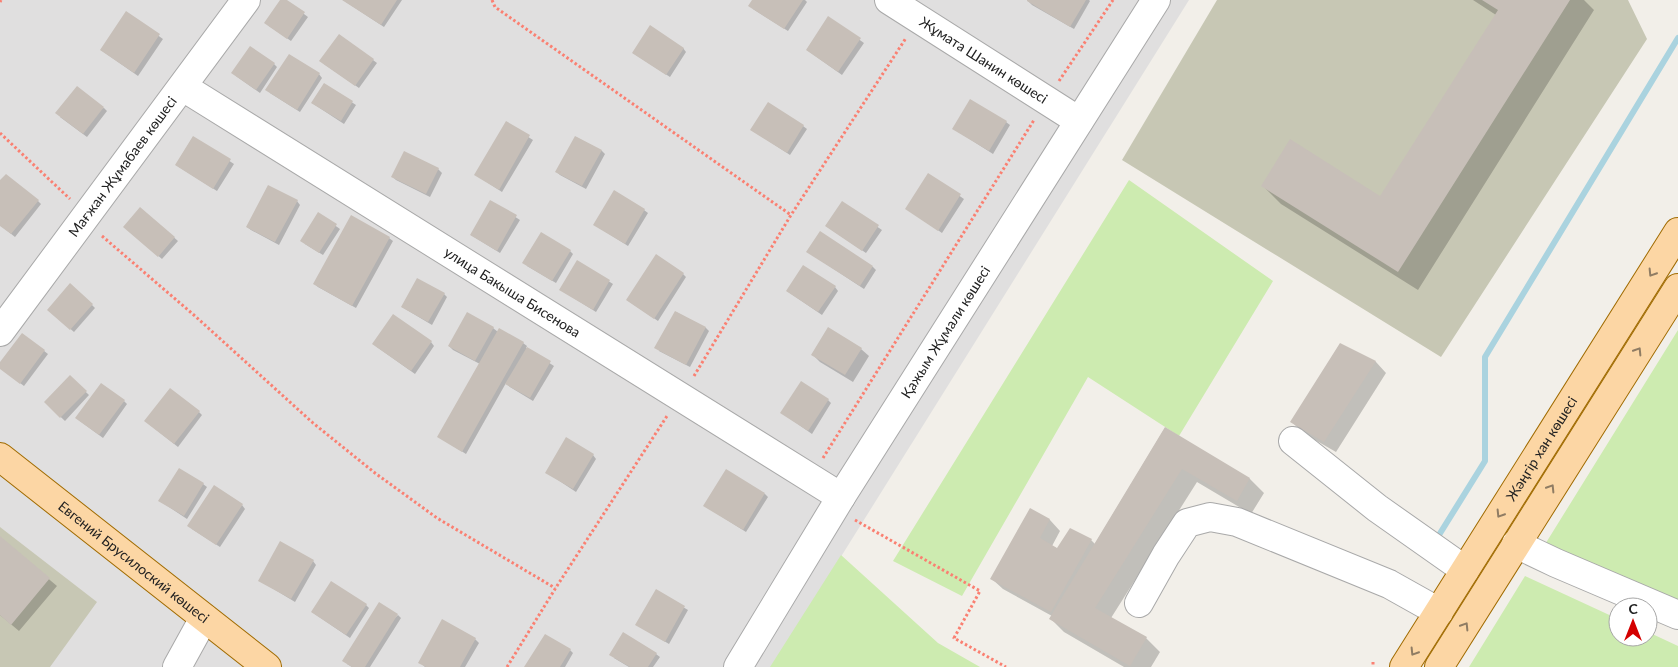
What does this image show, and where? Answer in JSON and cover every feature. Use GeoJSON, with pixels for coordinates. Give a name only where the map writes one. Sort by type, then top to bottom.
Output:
{"type":"FeatureCollection","features":[{"type":"Feature","properties":{"kind":"main road","name":"Жәңгір хан көшесі"},"geometry":{"type":"LineString","coordinates":[[1404,667],[1678,232]]}},
{"type":"Feature","properties":{"kind":"main road"},"geometry":{"type":"LineString","coordinates":[[1439,667],[1678,288]]}},
{"type":"Feature","properties":{"kind":"main road","name":"Евгений Брусилоский көшесі"},"geometry":{"type":"LineString","coordinates":[[0,457],[267,667]]}},
{"type":"Feature","properties":{"kind":"street","name":"Мағжан Жұмабаев көшесі"},"geometry":{"type":"LineString","coordinates":[[0,332],[246,0]]}},
{"type":"Feature","properties":{"kind":"street","name":"Жұмата Шанин көшесі"},"geometry":{"type":"LineString","coordinates":[[889,0],[1079,121]]}},
{"type":"Feature","properties":{"kind":"street","name":"Қажым Жұмали көшесі"},"geometry":{"type":"LineString","coordinates":[[738,667],[833,497],[1156,0]]}},
{"type":"Feature","properties":{"kind":"street","name":"улица Бакыша Бисенова"},"geometry":{"type":"LineString","coordinates":[[182,87],[680,396],[833,497]]}},
{"type":"Feature","properties":{"kind":"street"},"geometry":{"type":"LineString","coordinates":[[1293,442],[1377,508],[1465,570]]}},
{"type":"Feature","properties":{"kind":"street"},"geometry":{"type":"LineString","coordinates":[[1139,603],[1166,555],[1187,523],[1210,517],[1237,522],[1389,584],[1439,612]]}},
{"type":"Feature","properties":{"kind":"street"},"geometry":{"type":"LineString","coordinates":[[1516,544],[1678,615]]}},
{"type":"Feature","properties":{"kind":"street"},"geometry":{"type":"LineString","coordinates":[[177,667],[204,618]]}},
{"type":"Feature","properties":{"kind":"path"},"geometry":{"type":"LineString","coordinates":[[492,0],[495,6],[791,215]]}},
{"type":"Feature","properties":{"kind":"path"},"geometry":{"type":"LineString","coordinates":[[1006,667],[954,638],[980,592],[833,497],[821,461],[1046,100],[1113,0]]}},
{"type":"Feature","properties":{"kind":"path"},"geometry":{"type":"LineString","coordinates":[[508,667],[556,589],[696,373],[791,215],[918,19]]}},
{"type":"Feature","properties":{"kind":"path"},"geometry":{"type":"LineString","coordinates":[[0,133],[70,198],[84,220],[195,316],[313,423],[375,473],[437,518],[556,589]]}},
{"type":"Feature","properties":{"kind":"path"},"geometry":{"type":"LineString","coordinates":[[1373,662],[1373,667]]}},
{"type":"Feature","properties":{"kind":"shaded area"},"geometry":{"type":"Polygon","coordinates":[[[0,0],[1189,0],[772,667],[0,667],[0,0]]]}},
{"type":"Feature","properties":{"kind":"shaded area"},"geometry":{"type":"Polygon","coordinates":[[[1217,0],[1628,0],[1647,39],[1441,357],[1122,160],[1217,0]]]}},
{"type":"Feature","properties":{"kind":"shaded area"},"geometry":{"type":"Polygon","coordinates":[[[0,527],[97,602],[50,667],[0,667],[0,527]]]}},
{"type":"Feature","properties":{"kind":"green space"},"geometry":{"type":"Polygon","coordinates":[[[1129,180],[1273,281],[1179,436],[1088,377],[962,596],[893,561],[1129,180]]]}},
{"type":"Feature","properties":{"kind":"green space"},"geometry":{"type":"Polygon","coordinates":[[[1678,330],[1678,603],[1544,546],[1678,330]]]}},
{"type":"Feature","properties":{"kind":"green space"},"geometry":{"type":"Polygon","coordinates":[[[841,555],[938,643],[980,667],[770,667],[841,555]]]}},
{"type":"Feature","properties":{"kind":"green space"},"geometry":{"type":"Polygon","coordinates":[[[1525,576],[1608,614],[1608,647],[1658,647],[1658,637],[1678,646],[1678,667],[1469,667],[1525,576]]]}},
{"type":"Feature","properties":{"kind":"building"},"geometry":{"type":"Polygon","coordinates":[[[280,0],[287,0],[305,12],[287,39],[264,23],[280,0]]]}},
{"type":"Feature","properties":{"kind":"building"},"geometry":{"type":"Polygon","coordinates":[[[342,0],[397,0],[381,25],[342,0]]]}},
{"type":"Feature","properties":{"kind":"building"},"geometry":{"type":"Polygon","coordinates":[[[752,0],[803,0],[784,29],[748,6],[752,0]]]}},
{"type":"Feature","properties":{"kind":"building"},"geometry":{"type":"Polygon","coordinates":[[[1027,0],[1086,0],[1070,27],[1027,0]]]}},
{"type":"Feature","properties":{"kind":"building"},"geometry":{"type":"Polygon","coordinates":[[[1482,0],[1570,0],[1398,272],[1261,186],[1290,139],[1380,196],[1498,10],[1482,0]]]}},
{"type":"Feature","properties":{"kind":"building"},"geometry":{"type":"Polygon","coordinates":[[[126,11],[160,34],[134,73],[100,50],[126,11]]]}},
{"type":"Feature","properties":{"kind":"building"},"geometry":{"type":"Polygon","coordinates":[[[828,16],[861,38],[838,72],[806,50],[828,16]]]}},
{"type":"Feature","properties":{"kind":"building"},"geometry":{"type":"Polygon","coordinates":[[[650,25],[684,48],[666,75],[632,53],[650,25]]]}},
{"type":"Feature","properties":{"kind":"building"},"geometry":{"type":"Polygon","coordinates":[[[339,34],[374,59],[355,86],[319,61],[339,34]]]}},
{"type":"Feature","properties":{"kind":"building"},"geometry":{"type":"Polygon","coordinates":[[[250,46],[275,63],[256,90],[231,73],[250,46]]]}},
{"type":"Feature","properties":{"kind":"building"},"geometry":{"type":"Polygon","coordinates":[[[289,54],[320,73],[297,110],[265,90],[289,54]]]}},
{"type":"Feature","properties":{"kind":"building"},"geometry":{"type":"Polygon","coordinates":[[[324,83],[353,101],[341,121],[311,103],[324,83]]]}},
{"type":"Feature","properties":{"kind":"building"},"geometry":{"type":"Polygon","coordinates":[[[77,86],[104,107],[83,134],[55,113],[77,86]]]}},
{"type":"Feature","properties":{"kind":"building"},"geometry":{"type":"Polygon","coordinates":[[[970,99],[1007,121],[989,151],[952,129],[970,99]]]}},
{"type":"Feature","properties":{"kind":"building"},"geometry":{"type":"Polygon","coordinates":[[[768,102],[804,125],[787,153],[750,130],[768,102]]]}},
{"type":"Feature","properties":{"kind":"building"},"geometry":{"type":"Polygon","coordinates":[[[506,121],[530,135],[499,190],[474,175],[506,121]]]}},
{"type":"Feature","properties":{"kind":"building"},"geometry":{"type":"Polygon","coordinates":[[[193,136],[231,159],[213,189],[175,165],[193,136]]]}},
{"type":"Feature","properties":{"kind":"building"},"geometry":{"type":"Polygon","coordinates":[[[575,136],[602,150],[582,186],[555,172],[575,136]]]}},
{"type":"Feature","properties":{"kind":"building"},"geometry":{"type":"Polygon","coordinates":[[[404,151],[439,168],[426,194],[391,177],[404,151]]]}},
{"type":"Feature","properties":{"kind":"building"},"geometry":{"type":"Polygon","coordinates":[[[928,173],[961,194],[938,231],[905,209],[928,173]]]}},
{"type":"Feature","properties":{"kind":"building"},"geometry":{"type":"Polygon","coordinates":[[[6,174],[39,200],[11,234],[0,226],[0,180],[6,174]]]}},
{"type":"Feature","properties":{"kind":"building"},"geometry":{"type":"Polygon","coordinates":[[[268,185],[298,200],[275,242],[246,227],[268,185]]]}},
{"type":"Feature","properties":{"kind":"building"},"geometry":{"type":"Polygon","coordinates":[[[614,190],[645,209],[625,244],[593,225],[614,190]]]}},
{"type":"Feature","properties":{"kind":"building"},"geometry":{"type":"Polygon","coordinates":[[[490,200],[517,215],[497,251],[470,235],[490,200]]]}},
{"type":"Feature","properties":{"kind":"building"},"geometry":{"type":"Polygon","coordinates":[[[842,201],[879,225],[862,251],[825,226],[842,201]]]}},
{"type":"Feature","properties":{"kind":"building"},"geometry":{"type":"Polygon","coordinates":[[[140,207],[175,237],[158,257],[123,227],[140,207]]]}},
{"type":"Feature","properties":{"kind":"building"},"geometry":{"type":"Polygon","coordinates":[[[318,212],[337,224],[319,253],[300,241],[318,212]]]}},
{"type":"Feature","properties":{"kind":"building"},"geometry":{"type":"Polygon","coordinates":[[[351,215],[390,237],[352,306],[313,284],[351,215]]]}},
{"type":"Feature","properties":{"kind":"building"},"geometry":{"type":"Polygon","coordinates":[[[820,231],[873,266],[860,286],[806,252],[820,231]]]}},
{"type":"Feature","properties":{"kind":"building"},"geometry":{"type":"Polygon","coordinates":[[[541,232],[571,250],[552,281],[522,263],[541,232]]]}},
{"type":"Feature","properties":{"kind":"building"},"geometry":{"type":"Polygon","coordinates":[[[656,254],[684,273],[654,319],[626,300],[656,254]]]}},
{"type":"Feature","properties":{"kind":"building"},"geometry":{"type":"Polygon","coordinates":[[[577,260],[610,280],[593,310],[559,290],[577,260]]]}},
{"type":"Feature","properties":{"kind":"building"},"geometry":{"type":"Polygon","coordinates":[[[803,265],[836,286],[818,312],[786,291],[803,265]]]}},
{"type":"Feature","properties":{"kind":"building"},"geometry":{"type":"Polygon","coordinates":[[[417,278],[445,293],[428,322],[401,307],[417,278]]]}},
{"type":"Feature","properties":{"kind":"building"},"geometry":{"type":"Polygon","coordinates":[[[70,283],[93,304],[70,330],[47,310],[70,283]]]}},
{"type":"Feature","properties":{"kind":"building"},"geometry":{"type":"Polygon","coordinates":[[[675,311],[706,327],[686,365],[654,348],[675,311]]]}},
{"type":"Feature","properties":{"kind":"building"},"geometry":{"type":"Polygon","coordinates":[[[467,312],[494,327],[475,361],[448,346],[467,312]]]}},
{"type":"Feature","properties":{"kind":"building"},"geometry":{"type":"Polygon","coordinates":[[[393,314],[432,341],[411,371],[372,344],[393,314]]]}},
{"type":"Feature","properties":{"kind":"building"},"geometry":{"type":"Polygon","coordinates":[[[828,327],[862,348],[845,375],[811,355],[828,327]]]}},
{"type":"Feature","properties":{"kind":"building"},"geometry":{"type":"Polygon","coordinates":[[[499,328],[524,342],[462,452],[437,437],[499,328]]]}},
{"type":"Feature","properties":{"kind":"building"},"geometry":{"type":"Polygon","coordinates":[[[22,333],[45,350],[20,384],[0,369],[0,362],[22,333]]]}},
{"type":"Feature","properties":{"kind":"building"},"geometry":{"type":"Polygon","coordinates":[[[1340,343],[1376,361],[1324,442],[1290,422],[1340,343]]]}},
{"type":"Feature","properties":{"kind":"building"},"geometry":{"type":"Polygon","coordinates":[[[527,347],[551,361],[530,398],[505,384],[527,347]]]}},
{"type":"Feature","properties":{"kind":"building"},"geometry":{"type":"Polygon","coordinates":[[[70,375],[87,391],[60,418],[44,402],[70,375]]]}},
{"type":"Feature","properties":{"kind":"building"},"geometry":{"type":"Polygon","coordinates":[[[801,381],[829,399],[808,431],[780,413],[801,381]]]}},
{"type":"Feature","properties":{"kind":"building"},"geometry":{"type":"Polygon","coordinates":[[[101,383],[125,400],[99,435],[75,418],[101,383]]]}},
{"type":"Feature","properties":{"kind":"building"},"geometry":{"type":"Polygon","coordinates":[[[170,388],[200,411],[174,444],[144,421],[170,388]]]}},
{"type":"Feature","properties":{"kind":"building"},"geometry":{"type":"Polygon","coordinates":[[[1165,427],[1250,478],[1237,501],[1182,469],[1095,608],[1147,637],[1130,666],[1049,619],[1165,427]]]}},
{"type":"Feature","properties":{"kind":"building"},"geometry":{"type":"Polygon","coordinates":[[[566,437],[594,454],[573,489],[545,473],[566,437]]]}},
{"type":"Feature","properties":{"kind":"building"},"geometry":{"type":"Polygon","coordinates":[[[179,468],[204,483],[184,516],[158,501],[179,468]]]}},
{"type":"Feature","properties":{"kind":"building"},"geometry":{"type":"Polygon","coordinates":[[[726,469],[765,493],[743,530],[703,506],[726,469]]]}},
{"type":"Feature","properties":{"kind":"building"},"geometry":{"type":"Polygon","coordinates":[[[214,485],[243,504],[216,545],[187,526],[214,485]]]}},
{"type":"Feature","properties":{"kind":"building"},"geometry":{"type":"Polygon","coordinates":[[[1030,508],[1050,519],[1040,538],[1057,548],[1070,528],[1092,539],[1051,612],[990,579],[1030,508]]]}},
{"type":"Feature","properties":{"kind":"building"},"geometry":{"type":"Polygon","coordinates":[[[0,536],[50,578],[11,625],[0,615],[0,536]]]}},
{"type":"Feature","properties":{"kind":"building"},"geometry":{"type":"Polygon","coordinates":[[[280,541],[314,560],[291,599],[258,581],[280,541]]]}},
{"type":"Feature","properties":{"kind":"building"},"geometry":{"type":"Polygon","coordinates":[[[331,581],[367,604],[346,635],[311,612],[331,581]]]}},
{"type":"Feature","properties":{"kind":"building"},"geometry":{"type":"Polygon","coordinates":[[[656,589],[685,606],[665,642],[635,625],[656,589]]]}},
{"type":"Feature","properties":{"kind":"building"},"geometry":{"type":"Polygon","coordinates":[[[379,602],[398,614],[365,667],[352,667],[342,661],[379,602]]]}},
{"type":"Feature","properties":{"kind":"building"},"geometry":{"type":"Polygon","coordinates":[[[442,619],[476,638],[460,667],[426,667],[418,663],[442,619]]]}},
{"type":"Feature","properties":{"kind":"building"},"geometry":{"type":"Polygon","coordinates":[[[623,632],[657,653],[648,667],[630,667],[609,655],[623,632]]]}},
{"type":"Feature","properties":{"kind":"building"},"geometry":{"type":"Polygon","coordinates":[[[545,634],[571,649],[560,667],[524,667],[545,634]]]}},
{"type":"Feature","properties":{"kind":"waterway"},"geometry":{"type":"LineString","coordinates":[[1439,535],[1485,461],[1485,357],[1678,38]]}}]}
